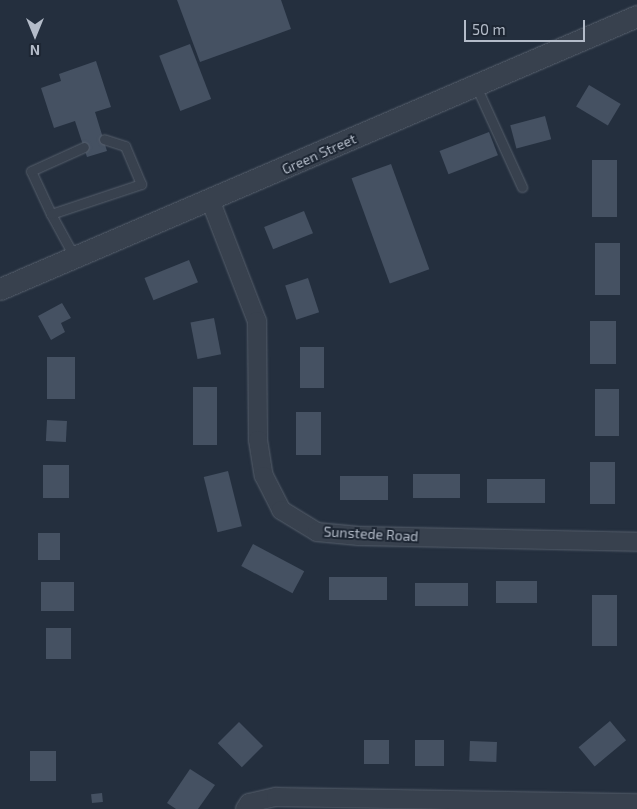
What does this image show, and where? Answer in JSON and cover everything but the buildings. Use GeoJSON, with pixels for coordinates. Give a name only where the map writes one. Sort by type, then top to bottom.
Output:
{"type":"FeatureCollection","features":[{"type":"Feature","properties":{"kind":"street","name":"Green Street"},"geometry":{"type":"LineString","coordinates":[[0,289],[211,202],[637,16]]}},
{"type":"Feature","properties":{"kind":"street","name":"Sunstede Road"},"geometry":{"type":"LineString","coordinates":[[211,202],[257,320],[258,440],[264,476],[281,510],[317,532],[359,536],[637,542]]}},
{"type":"Feature","properties":{"kind":"street"},"geometry":{"type":"LineString","coordinates":[[245,809],[249,803],[276,797],[637,803]]}},
{"type":"Feature","properties":{"kind":"lane"},"geometry":{"type":"LineString","coordinates":[[476,86],[522,187]]}},
{"type":"Feature","properties":{"kind":"lane"},"geometry":{"type":"LineString","coordinates":[[51,214],[141,184],[125,146],[104,139]]}},
{"type":"Feature","properties":{"kind":"lane"},"geometry":{"type":"LineString","coordinates":[[75,258],[51,214],[31,171],[84,147]]}}]}
